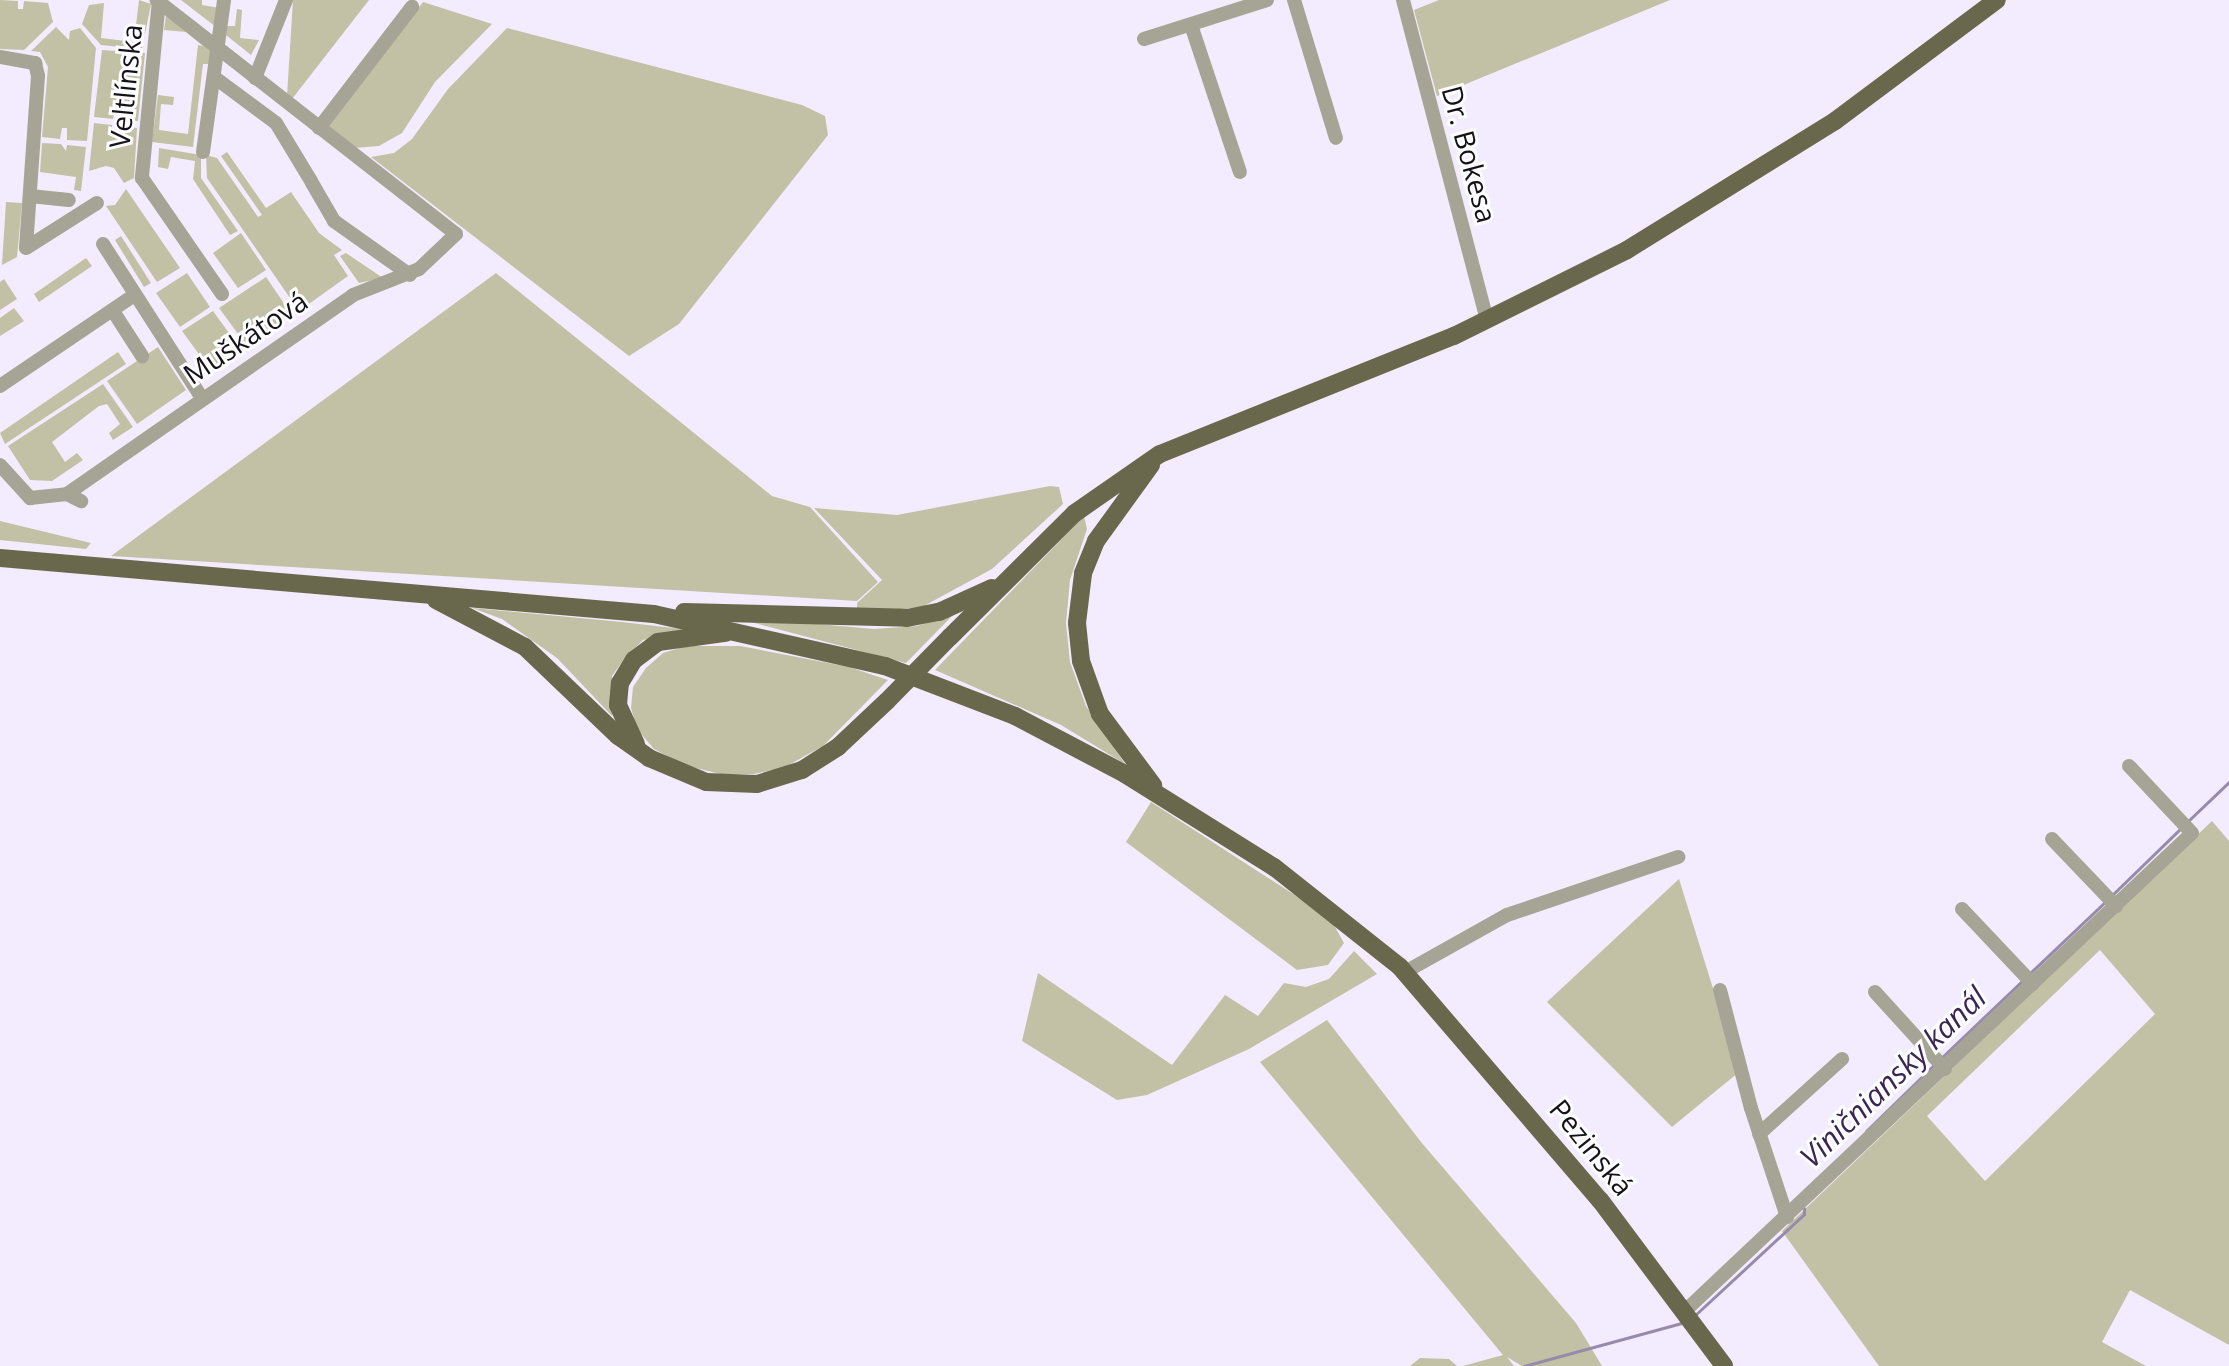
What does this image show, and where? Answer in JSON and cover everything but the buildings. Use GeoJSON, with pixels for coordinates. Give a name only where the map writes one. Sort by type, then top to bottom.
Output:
{"type":"FeatureCollection","features":[{"type":"Feature","properties":{"kind":"main road"},"geometry":{"type":"LineString","coordinates":[[426,595],[525,647],[618,736],[649,758],[706,782],[768,782],[824,758],[887,701],[1002,584],[1094,497],[1160,454],[1487,321],[1708,203],[1835,121],[1997,0]]}},
{"type":"Feature","properties":{"kind":"main road"},"geometry":{"type":"LineString","coordinates":[[1160,454],[1096,541],[1083,574],[1077,623],[1081,661],[1100,714],[1162,797]]}},
{"type":"Feature","properties":{"kind":"main road"},"geometry":{"type":"LineString","coordinates":[[0,558],[654,614],[731,610],[907,618],[939,612],[1002,584]]}},
{"type":"Feature","properties":{"kind":"main road","name":"Pezinská"},"geometry":{"type":"LineString","coordinates":[[654,614],[745,630],[885,666],[989,705],[1057,736],[1274,867],[1405,972],[1550,1139],[1690,1317],[1724,1366]]}},
{"type":"Feature","properties":{"kind":"main road"},"geometry":{"type":"LineString","coordinates":[[649,758],[628,731],[618,705],[620,683],[634,660],[671,639],[745,630]]}},
{"type":"Feature","properties":{"kind":"street"},"geometry":{"type":"LineString","coordinates":[[203,152],[224,0]]}},
{"type":"Feature","properties":{"kind":"street"},"geometry":{"type":"LineString","coordinates":[[255,78],[286,0]]}},
{"type":"Feature","properties":{"kind":"street"},"geometry":{"type":"LineString","coordinates":[[1144,39],[1267,0]]}},
{"type":"Feature","properties":{"kind":"street"},"geometry":{"type":"LineString","coordinates":[[1294,0],[1336,138]]}},
{"type":"Feature","properties":{"kind":"street","name":"Dr. Bokesa"},"geometry":{"type":"LineString","coordinates":[[1403,0],[1487,321]]}},
{"type":"Feature","properties":{"kind":"street"},"geometry":{"type":"LineString","coordinates":[[158,1],[319,128],[412,7]]}},
{"type":"Feature","properties":{"kind":"street","name":"Veltlínska"},"geometry":{"type":"LineString","coordinates":[[158,1],[142,178],[222,294]]}},
{"type":"Feature","properties":{"kind":"street"},"geometry":{"type":"LineString","coordinates":[[1191,25],[1240,172]]}},
{"type":"Feature","properties":{"kind":"street"},"geometry":{"type":"LineString","coordinates":[[0,57],[35,63],[38,76],[26,248],[97,203]]}},
{"type":"Feature","properties":{"kind":"street"},"geometry":{"type":"LineString","coordinates":[[214,77],[276,123],[334,221],[410,275]]}},
{"type":"Feature","properties":{"kind":"street","name":"Muškátová"},"geometry":{"type":"LineString","coordinates":[[0,465],[30,498],[74,498],[202,398],[353,295],[410,275],[456,234],[319,128]]}},
{"type":"Feature","properties":{"kind":"street"},"geometry":{"type":"LineString","coordinates":[[30,196],[69,200]]}},
{"type":"Feature","properties":{"kind":"street"},"geometry":{"type":"LineString","coordinates":[[103,244],[133,296],[202,398]]}},
{"type":"Feature","properties":{"kind":"street"},"geometry":{"type":"LineString","coordinates":[[0,386],[133,296]]}},
{"type":"Feature","properties":{"kind":"street"},"geometry":{"type":"LineString","coordinates":[[113,311],[142,356]]}},
{"type":"Feature","properties":{"kind":"street"},"geometry":{"type":"LineString","coordinates":[[1690,1317],[1787,1217],[2192,833],[2129,766]]}},
{"type":"Feature","properties":{"kind":"street"},"geometry":{"type":"LineString","coordinates":[[2052,839],[2116,906]]}},
{"type":"Feature","properties":{"kind":"street"},"geometry":{"type":"LineString","coordinates":[[1405,972],[1507,915],[1678,857]]}},
{"type":"Feature","properties":{"kind":"street"},"geometry":{"type":"LineString","coordinates":[[1962,909],[2033,984]]}},
{"type":"Feature","properties":{"kind":"street"},"geometry":{"type":"LineString","coordinates":[[1720,990],[1751,1108],[1787,1217]]}},
{"type":"Feature","properties":{"kind":"street"},"geometry":{"type":"LineString","coordinates":[[1875,992],[1945,1069]]}},
{"type":"Feature","properties":{"kind":"street"},"geometry":{"type":"LineString","coordinates":[[1759,1134],[1842,1059]]}},
{"type":"Feature","properties":{"kind":"green space"},"geometry":{"type":"Polygon","coordinates":[[[0,0],[18,1],[18,9],[23,9],[24,1],[48,3],[53,22],[24,50],[0,49],[0,0]]]}},
{"type":"Feature","properties":{"kind":"green space"},"geometry":{"type":"Polygon","coordinates":[[[139,0],[151,4],[142,49],[101,45],[82,24],[89,5],[104,3],[101,38],[134,42],[139,0]]]}},
{"type":"Feature","properties":{"kind":"green space"},"geometry":{"type":"Polygon","coordinates":[[[181,0],[202,0],[202,5],[220,8],[216,27],[181,0]]]}},
{"type":"Feature","properties":{"kind":"green space"},"geometry":{"type":"Polygon","coordinates":[[[293,0],[369,0],[292,99],[287,96],[293,0]]]}},
{"type":"Feature","properties":{"kind":"green space"},"geometry":{"type":"Polygon","coordinates":[[[1439,0],[1670,0],[1437,96],[1414,10],[1439,0]]]}},
{"type":"Feature","properties":{"kind":"green space"},"geometry":{"type":"Polygon","coordinates":[[[423,2],[492,24],[435,82],[402,133],[379,146],[354,148],[329,126],[423,2]]]}},
{"type":"Feature","properties":{"kind":"green space"},"geometry":{"type":"Polygon","coordinates":[[[237,9],[242,10],[240,38],[259,40],[251,55],[226,35],[227,26],[235,26],[237,9]]]}},
{"type":"Feature","properties":{"kind":"green space"},"geometry":{"type":"Polygon","coordinates":[[[166,15],[212,48],[210,64],[203,64],[193,147],[152,142],[158,95],[174,97],[173,105],[161,104],[159,130],[188,134],[198,45],[203,46],[186,32],[164,30],[166,15]]]}},
{"type":"Feature","properties":{"kind":"green space"},"geometry":{"type":"Polygon","coordinates":[[[56,27],[69,40],[70,31],[80,28],[96,48],[87,141],[67,140],[67,128],[62,128],[60,139],[42,137],[48,67],[40,52],[31,51],[56,27]]]}},
{"type":"Feature","properties":{"kind":"green space"},"geometry":{"type":"Polygon","coordinates":[[[507,28],[802,105],[825,116],[828,135],[679,324],[629,356],[371,157],[394,153],[412,139],[448,89],[507,28]]]}},
{"type":"Feature","properties":{"kind":"green space"},"geometry":{"type":"Polygon","coordinates":[[[102,50],[145,53],[138,121],[119,119],[121,106],[116,105],[113,119],[94,117],[102,50]]]}},
{"type":"Feature","properties":{"kind":"green space"},"geometry":{"type":"Polygon","coordinates":[[[94,123],[112,125],[112,136],[118,136],[119,126],[137,128],[134,178],[124,183],[114,168],[106,166],[89,171],[94,123]]]}},
{"type":"Feature","properties":{"kind":"green space"},"geometry":{"type":"Polygon","coordinates":[[[42,143],[61,144],[66,151],[67,145],[86,147],[81,191],[74,190],[76,177],[40,172],[42,143]]]}},
{"type":"Feature","properties":{"kind":"green space"},"geometry":{"type":"Polygon","coordinates":[[[159,148],[201,155],[201,178],[238,231],[230,235],[193,179],[195,161],[171,157],[168,169],[158,167],[159,148]]]}},
{"type":"Feature","properties":{"kind":"green space"},"geometry":{"type":"Polygon","coordinates":[[[227,152],[266,208],[291,192],[319,233],[342,250],[334,255],[348,276],[299,311],[207,178],[206,155],[217,158],[258,217],[262,215],[221,156],[227,152]]]}},
{"type":"Feature","properties":{"kind":"green space"},"geometry":{"type":"Polygon","coordinates":[[[126,189],[180,268],[157,282],[106,206],[115,205],[126,189]]]}},
{"type":"Feature","properties":{"kind":"green space"},"geometry":{"type":"Polygon","coordinates":[[[6,202],[22,203],[17,257],[2,265],[6,202]]]}},
{"type":"Feature","properties":{"kind":"green space"},"geometry":{"type":"Polygon","coordinates":[[[241,233],[266,270],[238,288],[213,253],[241,233]]]}},
{"type":"Feature","properties":{"kind":"green space"},"geometry":{"type":"Polygon","coordinates":[[[121,236],[151,283],[144,287],[115,240],[121,236]]]}},
{"type":"Feature","properties":{"kind":"green space"},"geometry":{"type":"Polygon","coordinates":[[[346,253],[383,278],[359,283],[340,256],[346,253]]]}},
{"type":"Feature","properties":{"kind":"green space"},"geometry":{"type":"Polygon","coordinates":[[[86,258],[92,266],[39,302],[34,294],[86,258]]]}},
{"type":"Feature","properties":{"kind":"green space"},"geometry":{"type":"Polygon","coordinates":[[[187,273],[210,307],[180,327],[156,293],[187,273]]]}},
{"type":"Feature","properties":{"kind":"green space"},"geometry":{"type":"Polygon","coordinates":[[[496,273],[772,496],[810,507],[878,582],[857,601],[111,556],[496,273]]]}},
{"type":"Feature","properties":{"kind":"green space"},"geometry":{"type":"Polygon","coordinates":[[[266,277],[292,315],[247,346],[219,308],[266,277]]]}},
{"type":"Feature","properties":{"kind":"green space"},"geometry":{"type":"Polygon","coordinates":[[[4,279],[17,299],[0,310],[0,282],[4,279]]]}},
{"type":"Feature","properties":{"kind":"green space"},"geometry":{"type":"Polygon","coordinates":[[[14,308],[24,321],[0,336],[0,318],[14,308]]]}},
{"type":"Feature","properties":{"kind":"green space"},"geometry":{"type":"Polygon","coordinates":[[[213,311],[242,351],[212,372],[182,331],[213,311]]]}},
{"type":"Feature","properties":{"kind":"green space"},"geometry":{"type":"Polygon","coordinates":[[[158,347],[186,390],[137,424],[107,381],[158,347]]]}},
{"type":"Feature","properties":{"kind":"green space"},"geometry":{"type":"Polygon","coordinates":[[[118,352],[126,364],[5,444],[0,433],[118,352]]]}},
{"type":"Feature","properties":{"kind":"green space"},"geometry":{"type":"Polygon","coordinates":[[[103,384],[133,427],[113,440],[109,433],[120,424],[107,404],[99,406],[52,442],[65,462],[77,453],[83,460],[52,481],[30,480],[8,446],[103,384]]]}},
{"type":"Feature","properties":{"kind":"green space"},"geometry":{"type":"Polygon","coordinates":[[[1050,486],[1059,487],[1063,504],[992,569],[922,607],[857,613],[857,603],[882,580],[814,508],[897,515],[1050,486]]]}},
{"type":"Feature","properties":{"kind":"green space"},"geometry":{"type":"Polygon","coordinates":[[[1084,516],[1087,529],[1070,580],[1066,623],[1070,662],[1086,706],[1125,764],[1061,725],[935,670],[1084,516]]]}},
{"type":"Feature","properties":{"kind":"green space"},"geometry":{"type":"Polygon","coordinates":[[[0,521],[91,543],[86,549],[0,540],[0,521]]]}},
{"type":"Feature","properties":{"kind":"green space"},"geometry":{"type":"Polygon","coordinates":[[[472,608],[690,630],[643,640],[624,659],[612,676],[612,716],[557,658],[502,619],[472,608]]]}},
{"type":"Feature","properties":{"kind":"green space"},"geometry":{"type":"Polygon","coordinates":[[[953,615],[906,663],[728,616],[874,629],[917,626],[953,615]]]}},
{"type":"Feature","properties":{"kind":"green space"},"geometry":{"type":"Polygon","coordinates":[[[686,646],[740,646],[849,667],[888,680],[823,746],[785,767],[754,774],[720,774],[684,765],[654,749],[637,729],[631,708],[633,687],[646,668],[663,653],[686,646]]]}},
{"type":"Feature","properties":{"kind":"green space"},"geometry":{"type":"Polygon","coordinates":[[[1151,802],[1330,918],[1344,943],[1328,965],[1297,970],[1126,842],[1151,802]]]}},
{"type":"Feature","properties":{"kind":"green space"},"geometry":{"type":"Polygon","coordinates":[[[2212,821],[2229,841],[2229,1345],[2130,1290],[2102,1342],[2146,1366],[1879,1366],[1782,1231],[2212,821]],[[2100,950],[1927,1116],[1985,1181],[2155,1014],[2100,950]]]}},
{"type":"Feature","properties":{"kind":"green space"},"geometry":{"type":"Polygon","coordinates":[[[1679,879],[1739,1072],[1672,1127],[1547,1002],[1679,879]]]}},
{"type":"Feature","properties":{"kind":"green space"},"geometry":{"type":"Polygon","coordinates":[[[1354,951],[1377,974],[1249,1049],[1147,1095],[1117,1100],[1022,1041],[1038,973],[1172,1065],[1225,995],[1258,1016],[1284,983],[1306,987],[1329,979],[1354,951]]]}},
{"type":"Feature","properties":{"kind":"green space"},"geometry":{"type":"Polygon","coordinates":[[[1327,1020],[1421,1142],[1576,1323],[1602,1366],[1522,1366],[1507,1357],[1514,1366],[1463,1366],[1503,1355],[1260,1062],[1327,1020]]]}},
{"type":"Feature","properties":{"kind":"green space"},"geometry":{"type":"Polygon","coordinates":[[[1420,1358],[1449,1359],[1457,1366],[1410,1366],[1420,1358]]]}},
{"type":"Feature","properties":{"kind":"waterway","name":"Viničniansky kanál"},"geometry":{"type":"LineString","coordinates":[[2188,821],[2229,782]]}},
{"type":"Feature","properties":{"kind":"waterway","name":"Viničniansky kanál"},"geometry":{"type":"LineString","coordinates":[[2111,896],[2180,829]]}},
{"type":"Feature","properties":{"kind":"waterway","name":"Viničniansky kanál"},"geometry":{"type":"LineString","coordinates":[[2030,973],[2106,901]]}},
{"type":"Feature","properties":{"kind":"waterway","name":"Viničniansky kanál"},"geometry":{"type":"LineString","coordinates":[[1940,1059],[2022,981]]}},
{"type":"Feature","properties":{"kind":"waterway","name":"Viničniansky kanál"},"geometry":{"type":"LineString","coordinates":[[1866,1131],[1935,1064]]}},
{"type":"Feature","properties":{"kind":"waterway","name":"Viničniansky kanál"},"geometry":{"type":"LineString","coordinates":[[1694,1316],[1804,1214],[1804,1208]]}},
{"type":"Feature","properties":{"kind":"waterway","name":"Viničniansky kanál"},"geometry":{"type":"LineString","coordinates":[[1524,1366],[1685,1322]]}}]}
